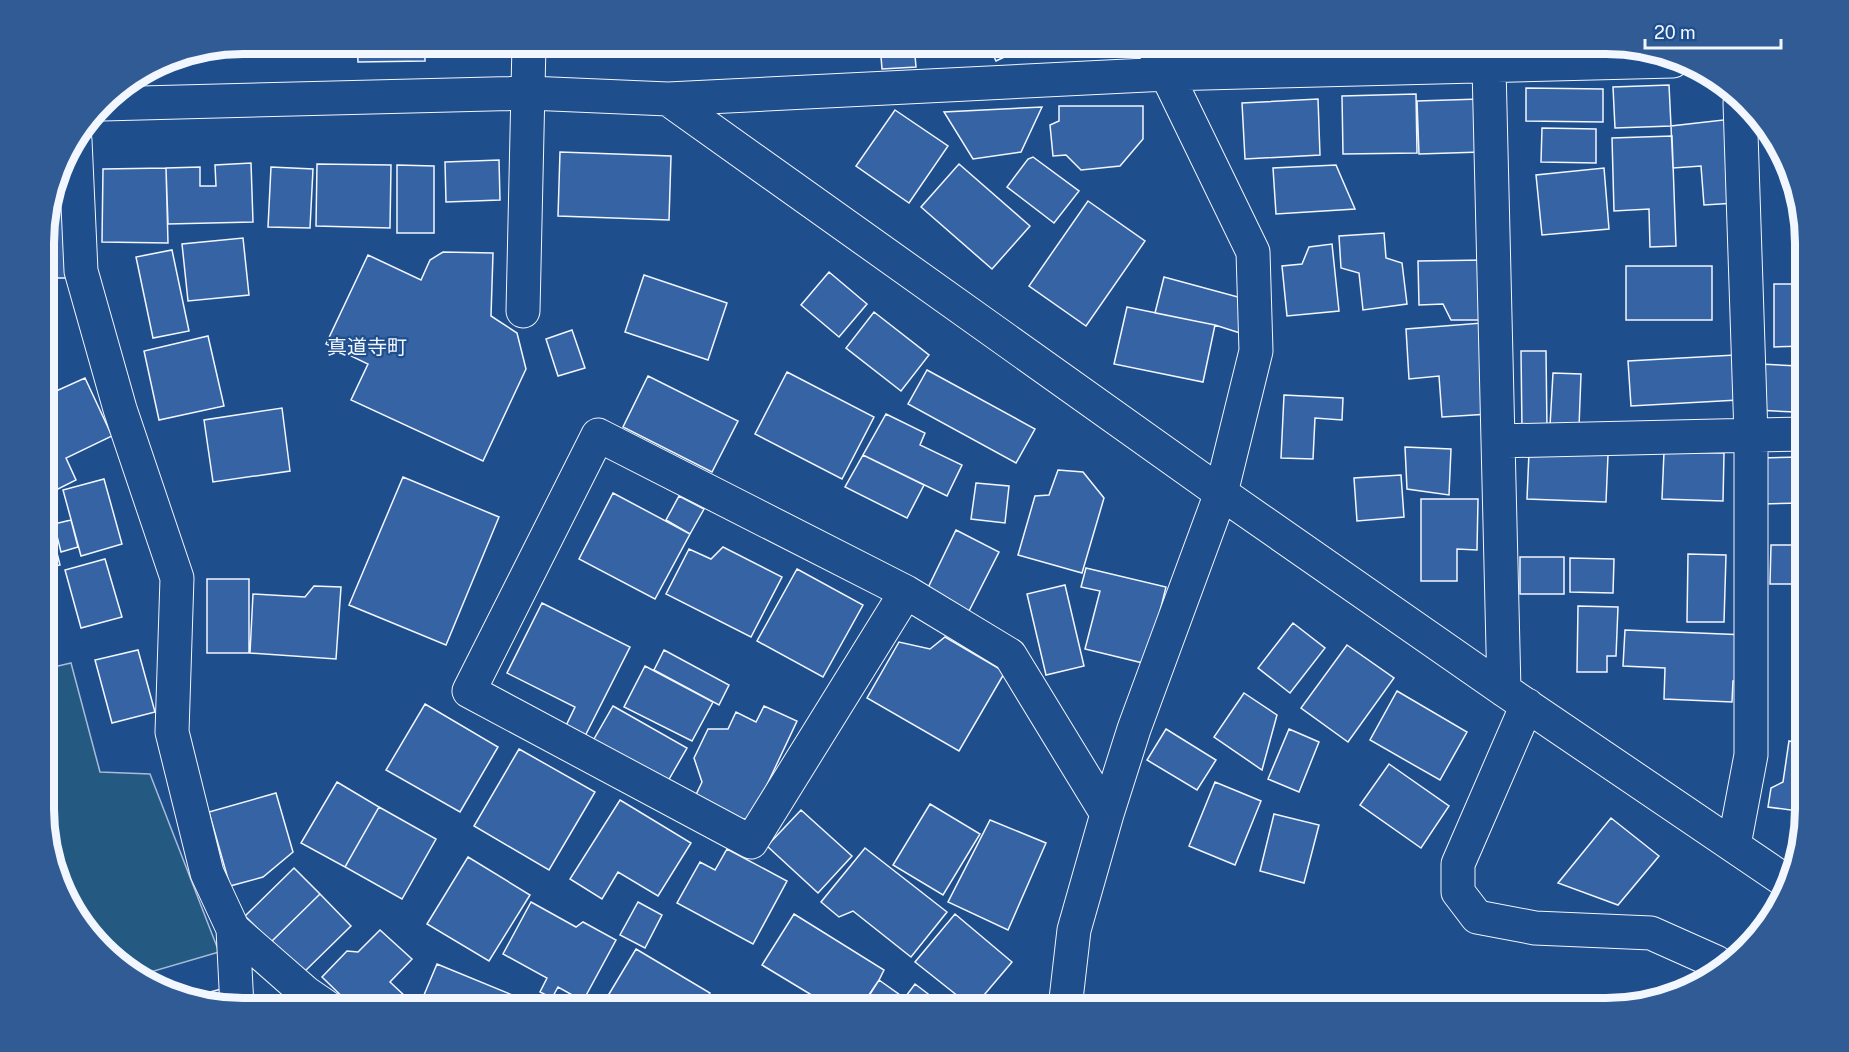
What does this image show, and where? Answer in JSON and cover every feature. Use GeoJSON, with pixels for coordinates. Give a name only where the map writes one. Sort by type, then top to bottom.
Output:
{"type":"FeatureCollection","features":[{"type":"Feature","properties":{"kind":"street"},"geometry":{"type":"LineString","coordinates":[[522,311],[529,54]]}},
{"type":"Feature","properties":{"kind":"street"},"geometry":{"type":"LineString","coordinates":[[1066,998],[1074,930],[1107,814],[1134,729],[1221,493],[1256,351],[1253,252],[1157,54]]}},
{"type":"Feature","properties":{"kind":"street"},"geometry":{"type":"LineString","coordinates":[[115,104],[529,93],[668,99],[1167,74],[1659,61]]}},
{"type":"Feature","properties":{"kind":"street"},"geometry":{"type":"LineString","coordinates":[[1489,67],[1498,441],[1516,697],[1458,864],[1458,892],[1477,918],[1535,928],[1651,933],[1716,962]]}},
{"type":"Feature","properties":{"kind":"street"},"geometry":{"type":"LineString","coordinates":[[668,99],[1221,493],[1782,878]]}},
{"type":"Feature","properties":{"kind":"street"},"geometry":{"type":"LineString","coordinates":[[1734,845],[1751,755],[1750,436],[1740,109]]}},
{"type":"Feature","properties":{"kind":"street"},"geometry":{"type":"LineString","coordinates":[[76,155],[81,271],[120,409],[177,578],[172,732],[207,873],[233,929],[237,997]]}},
{"type":"Feature","properties":{"kind":"street"},"geometry":{"type":"LineString","coordinates":[[1498,441],[1795,434]]}},
{"type":"Feature","properties":{"kind":"street"},"geometry":{"type":"LineString","coordinates":[[906,592],[751,842],[469,691],[598,435],[906,592],[1010,655],[1107,814]]}},
{"type":"Feature","properties":{"kind":"street"},"geometry":{"type":"LineString","coordinates":[[233,929],[313,998]]}},
{"type":"Feature","properties":{"kind":"shaded area"},"geometry":{"type":"Polygon","coordinates":[[[71,663],[100,772],[150,774],[219,952],[148,973],[118,951],[101,934],[73,893],[64,870],[56,834],[54,667],[71,663]]]}},
{"type":"Feature","properties":{"kind":"building"},"geometry":{"type":"Polygon","coordinates":[[[358,54],[425,54],[425,61],[358,62],[358,54]]]}},
{"type":"Feature","properties":{"kind":"building"},"geometry":{"type":"Polygon","coordinates":[[[881,54],[915,54],[916,67],[882,69],[881,54]]]}},
{"type":"Feature","properties":{"kind":"building"},"geometry":{"type":"Polygon","coordinates":[[[993,54],[1011,54],[996,61],[993,54]]]}},
{"type":"Feature","properties":{"kind":"building"},"geometry":{"type":"Polygon","coordinates":[[[1481,54],[1503,54],[1503,58],[1481,58],[1481,54]]]}},
{"type":"Feature","properties":{"kind":"building"},"geometry":{"type":"Polygon","coordinates":[[[1669,85],[1671,126],[1615,128],[1613,87],[1669,85]]]}},
{"type":"Feature","properties":{"kind":"building"},"geometry":{"type":"Polygon","coordinates":[[[1526,88],[1603,89],[1603,122],[1526,121],[1526,88]]]}},
{"type":"Feature","properties":{"kind":"building"},"geometry":{"type":"Polygon","coordinates":[[[1416,94],[1417,153],[1343,154],[1342,96],[1416,94]]]}},
{"type":"Feature","properties":{"kind":"building"},"geometry":{"type":"Polygon","coordinates":[[[1318,99],[1320,155],[1245,159],[1242,103],[1318,99]]]}},
{"type":"Feature","properties":{"kind":"building"},"geometry":{"type":"Polygon","coordinates":[[[1480,99],[1481,152],[1419,154],[1417,101],[1480,99]]]}},
{"type":"Feature","properties":{"kind":"building"},"geometry":{"type":"Polygon","coordinates":[[[1059,106],[1143,106],[1143,139],[1120,166],[1081,170],[1066,155],[1053,156],[1050,125],[1059,121],[1059,106]]]}},
{"type":"Feature","properties":{"kind":"building"},"geometry":{"type":"Polygon","coordinates":[[[1042,107],[1021,152],[973,159],[944,112],[1042,107]]]}},
{"type":"Feature","properties":{"kind":"building"},"geometry":{"type":"Polygon","coordinates":[[[895,110],[948,146],[909,203],[856,166],[895,110]]]}},
{"type":"Feature","properties":{"kind":"building"},"geometry":{"type":"Polygon","coordinates":[[[1732,119],[1736,203],[1704,205],[1701,166],[1673,168],[1671,126],[1732,119]]]}},
{"type":"Feature","properties":{"kind":"building"},"geometry":{"type":"Polygon","coordinates":[[[1542,128],[1596,129],[1596,163],[1541,162],[1542,128]]]}},
{"type":"Feature","properties":{"kind":"building"},"geometry":{"type":"Polygon","coordinates":[[[1672,136],[1676,246],[1650,247],[1649,209],[1614,211],[1612,138],[1672,136]]]}},
{"type":"Feature","properties":{"kind":"building"},"geometry":{"type":"Polygon","coordinates":[[[560,152],[671,156],[669,220],[558,216],[560,152]]]}},
{"type":"Feature","properties":{"kind":"building"},"geometry":{"type":"Polygon","coordinates":[[[1033,157],[1079,191],[1054,223],[1007,187],[1028,159],[1033,157]]]}},
{"type":"Feature","properties":{"kind":"building"},"geometry":{"type":"Polygon","coordinates":[[[499,160],[500,200],[446,202],[445,162],[499,160]]]}},
{"type":"Feature","properties":{"kind":"building"},"geometry":{"type":"Polygon","coordinates":[[[251,163],[253,222],[168,224],[166,168],[200,167],[200,186],[216,186],[215,165],[251,163]]]}},
{"type":"Feature","properties":{"kind":"building"},"geometry":{"type":"Polygon","coordinates":[[[317,164],[391,165],[390,228],[316,226],[317,164]]]}},
{"type":"Feature","properties":{"kind":"building"},"geometry":{"type":"Polygon","coordinates":[[[959,164],[1030,226],[992,269],[921,207],[959,164]]]}},
{"type":"Feature","properties":{"kind":"building"},"geometry":{"type":"Polygon","coordinates":[[[397,165],[434,166],[434,233],[397,233],[397,165]]]}},
{"type":"Feature","properties":{"kind":"building"},"geometry":{"type":"Polygon","coordinates":[[[1336,165],[1355,209],[1276,214],[1273,168],[1336,165]]]}},
{"type":"Feature","properties":{"kind":"building"},"geometry":{"type":"Polygon","coordinates":[[[271,167],[313,169],[310,228],[268,227],[271,167]]]}},
{"type":"Feature","properties":{"kind":"building"},"geometry":{"type":"Polygon","coordinates":[[[166,168],[168,243],[102,242],[103,169],[166,168]]]}},
{"type":"Feature","properties":{"kind":"building"},"geometry":{"type":"Polygon","coordinates":[[[1604,168],[1609,229],[1542,235],[1536,175],[1604,168]]]}},
{"type":"Feature","properties":{"kind":"building"},"geometry":{"type":"Polygon","coordinates":[[[69,169],[72,169],[73,278],[54,278],[56,218],[60,194],[69,169]]]}},
{"type":"Feature","properties":{"kind":"building"},"geometry":{"type":"Polygon","coordinates":[[[1088,201],[1145,241],[1086,326],[1029,286],[1088,201]]]}},
{"type":"Feature","properties":{"kind":"building"},"geometry":{"type":"Polygon","coordinates":[[[1384,233],[1386,258],[1402,263],[1407,304],[1363,310],[1359,273],[1341,268],[1339,236],[1384,233]]]}},
{"type":"Feature","properties":{"kind":"building"},"geometry":{"type":"Polygon","coordinates":[[[243,238],[249,295],[188,301],[182,244],[243,238]]]}},
{"type":"Feature","properties":{"kind":"building"},"geometry":{"type":"Polygon","coordinates":[[[1332,244],[1339,311],[1287,316],[1282,266],[1302,264],[1309,247],[1332,244]]]}},
{"type":"Feature","properties":{"kind":"building"},"geometry":{"type":"Polygon","coordinates":[[[172,250],[189,331],[153,338],[136,257],[172,250]]]}},
{"type":"Feature","properties":{"kind":"building"},"geometry":{"type":"Polygon","coordinates":[[[443,252],[493,253],[491,316],[517,333],[526,369],[483,461],[351,400],[368,364],[326,344],[368,255],[421,280],[430,260],[443,252]]]}},
{"type":"Feature","properties":{"kind":"building"},"geometry":{"type":"Polygon","coordinates":[[[1485,260],[1486,320],[1451,320],[1443,304],[1419,305],[1418,261],[1485,260]]]}},
{"type":"Feature","properties":{"kind":"building"},"geometry":{"type":"Polygon","coordinates":[[[1626,266],[1712,266],[1712,320],[1626,320],[1626,266]]]}},
{"type":"Feature","properties":{"kind":"building"},"geometry":{"type":"Polygon","coordinates":[[[829,272],[867,304],[839,337],[801,305],[829,272]]]}},
{"type":"Feature","properties":{"kind":"building"},"geometry":{"type":"Polygon","coordinates":[[[644,275],[727,303],[708,360],[625,332],[644,275]]]}},
{"type":"Feature","properties":{"kind":"building"},"geometry":{"type":"Polygon","coordinates":[[[1164,277],[1249,300],[1240,333],[1215,325],[1155,313],[1164,277]]]}},
{"type":"Feature","properties":{"kind":"building"},"geometry":{"type":"Polygon","coordinates":[[[1774,284],[1795,284],[1795,346],[1774,347],[1774,284]]]}},
{"type":"Feature","properties":{"kind":"building"},"geometry":{"type":"Polygon","coordinates":[[[1127,307],[1215,325],[1203,382],[1114,364],[1127,307]]]}},
{"type":"Feature","properties":{"kind":"building"},"geometry":{"type":"Polygon","coordinates":[[[874,312],[929,355],[901,391],[846,348],[874,312]]]}},
{"type":"Feature","properties":{"kind":"building"},"geometry":{"type":"Polygon","coordinates":[[[1482,323],[1489,414],[1442,417],[1439,376],[1409,379],[1406,329],[1482,323]]]}},
{"type":"Feature","properties":{"kind":"building"},"geometry":{"type":"Polygon","coordinates":[[[572,330],[585,368],[558,376],[546,339],[572,330]]]}},
{"type":"Feature","properties":{"kind":"building"},"geometry":{"type":"Polygon","coordinates":[[[208,336],[224,406],[159,420],[144,351],[208,336]]]}},
{"type":"Feature","properties":{"kind":"building"},"geometry":{"type":"Polygon","coordinates":[[[1521,351],[1546,351],[1547,430],[1522,430],[1521,351]]]}},
{"type":"Feature","properties":{"kind":"building"},"geometry":{"type":"Polygon","coordinates":[[[1735,355],[1738,400],[1631,406],[1628,361],[1735,355]]]}},
{"type":"Feature","properties":{"kind":"building"},"geometry":{"type":"Polygon","coordinates":[[[1760,364],[1795,366],[1795,412],[1756,410],[1760,364]]]}},
{"type":"Feature","properties":{"kind":"building"},"geometry":{"type":"Polygon","coordinates":[[[927,370],[1035,429],[1016,463],[908,404],[927,370]]]}},
{"type":"Feature","properties":{"kind":"building"},"geometry":{"type":"Polygon","coordinates":[[[787,372],[874,417],[842,479],[755,434],[787,372]]]}},
{"type":"Feature","properties":{"kind":"building"},"geometry":{"type":"Polygon","coordinates":[[[1553,373],[1581,374],[1579,427],[1550,426],[1553,373]]]}},
{"type":"Feature","properties":{"kind":"building"},"geometry":{"type":"Polygon","coordinates":[[[648,376],[738,421],[712,472],[623,427],[648,376]]]}},
{"type":"Feature","properties":{"kind":"building"},"geometry":{"type":"Polygon","coordinates":[[[85,378],[112,436],[66,458],[76,480],[56,490],[54,486],[54,392],[85,378]]]}},
{"type":"Feature","properties":{"kind":"building"},"geometry":{"type":"Polygon","coordinates":[[[1284,395],[1343,398],[1342,420],[1315,418],[1313,459],[1281,458],[1284,395]]]}},
{"type":"Feature","properties":{"kind":"building"},"geometry":{"type":"Polygon","coordinates":[[[282,408],[290,471],[213,482],[204,420],[282,408]]]}},
{"type":"Feature","properties":{"kind":"building"},"geometry":{"type":"Polygon","coordinates":[[[886,414],[925,433],[920,445],[962,465],[947,496],[863,455],[886,414]]]}},
{"type":"Feature","properties":{"kind":"building"},"geometry":{"type":"Polygon","coordinates":[[[1405,447],[1451,449],[1449,495],[1407,489],[1405,447]]]}},
{"type":"Feature","properties":{"kind":"building"},"geometry":{"type":"Polygon","coordinates":[[[1529,452],[1608,455],[1606,502],[1527,499],[1529,452]]]}},
{"type":"Feature","properties":{"kind":"building"},"geometry":{"type":"Polygon","coordinates":[[[1664,452],[1724,453],[1723,501],[1662,499],[1664,452]]]}},
{"type":"Feature","properties":{"kind":"building"},"geometry":{"type":"Polygon","coordinates":[[[863,455],[924,485],[907,518],[845,487],[863,455]]]}},
{"type":"Feature","properties":{"kind":"building"},"geometry":{"type":"Polygon","coordinates":[[[1795,457],[1795,503],[1762,504],[1761,458],[1795,457]]]}},
{"type":"Feature","properties":{"kind":"building"},"geometry":{"type":"Polygon","coordinates":[[[1058,470],[1083,472],[1104,498],[1082,573],[1018,555],[1035,496],[1049,495],[1058,470]]]}},
{"type":"Feature","properties":{"kind":"building"},"geometry":{"type":"Polygon","coordinates":[[[1401,475],[1404,517],[1357,521],[1354,478],[1401,475]]]}},
{"type":"Feature","properties":{"kind":"building"},"geometry":{"type":"Polygon","coordinates":[[[403,477],[499,517],[446,645],[349,605],[403,477]]]}},
{"type":"Feature","properties":{"kind":"building"},"geometry":{"type":"Polygon","coordinates":[[[104,479],[122,544],[81,556],[63,490],[104,479]]]}},
{"type":"Feature","properties":{"kind":"building"},"geometry":{"type":"Polygon","coordinates":[[[976,483],[1009,486],[1005,523],[971,519],[976,483]]]}},
{"type":"Feature","properties":{"kind":"building"},"geometry":{"type":"Polygon","coordinates":[[[613,493],[690,534],[655,599],[579,559],[613,493]]]}},
{"type":"Feature","properties":{"kind":"building"},"geometry":{"type":"Polygon","coordinates":[[[679,496],[704,509],[690,534],[666,520],[679,496]]]}},
{"type":"Feature","properties":{"kind":"building"},"geometry":{"type":"Polygon","coordinates":[[[1421,499],[1478,499],[1477,550],[1457,549],[1457,581],[1421,581],[1421,499]]]}},
{"type":"Feature","properties":{"kind":"building"},"geometry":{"type":"Polygon","coordinates":[[[71,520],[78,547],[61,552],[54,524],[71,520]]]}},
{"type":"Feature","properties":{"kind":"building"},"geometry":{"type":"Polygon","coordinates":[[[956,530],[999,552],[967,615],[925,594],[956,530]]]}},
{"type":"Feature","properties":{"kind":"building"},"geometry":{"type":"Polygon","coordinates":[[[54,541],[60,565],[54,566],[54,541]]]}},
{"type":"Feature","properties":{"kind":"building"},"geometry":{"type":"Polygon","coordinates":[[[1771,545],[1795,545],[1795,584],[1770,584],[1771,545]]]}},
{"type":"Feature","properties":{"kind":"building"},"geometry":{"type":"Polygon","coordinates":[[[723,547],[782,577],[751,637],[666,594],[689,549],[711,559],[723,547]]]}},
{"type":"Feature","properties":{"kind":"building"},"geometry":{"type":"Polygon","coordinates":[[[1688,554],[1726,555],[1724,622],[1687,622],[1688,554]]]}},
{"type":"Feature","properties":{"kind":"building"},"geometry":{"type":"Polygon","coordinates":[[[1520,557],[1564,557],[1564,594],[1520,594],[1520,557]]]}},
{"type":"Feature","properties":{"kind":"building"},"geometry":{"type":"Polygon","coordinates":[[[1570,558],[1614,559],[1613,593],[1570,592],[1570,558]]]}},
{"type":"Feature","properties":{"kind":"building"},"geometry":{"type":"Polygon","coordinates":[[[105,559],[122,617],[81,628],[65,570],[105,559]]]}},
{"type":"Feature","properties":{"kind":"building"},"geometry":{"type":"Polygon","coordinates":[[[1086,568],[1166,587],[1147,664],[1085,649],[1100,591],[1081,587],[1086,568]]]}},
{"type":"Feature","properties":{"kind":"building"},"geometry":{"type":"Polygon","coordinates":[[[797,569],[863,605],[823,677],[757,641],[797,569]]]}},
{"type":"Feature","properties":{"kind":"building"},"geometry":{"type":"Polygon","coordinates":[[[207,579],[249,579],[249,653],[207,653],[207,579]]]}},
{"type":"Feature","properties":{"kind":"building"},"geometry":{"type":"Polygon","coordinates":[[[1065,585],[1084,666],[1046,675],[1027,594],[1065,585]]]}},
{"type":"Feature","properties":{"kind":"building"},"geometry":{"type":"Polygon","coordinates":[[[314,586],[341,587],[336,659],[250,653],[253,594],[305,597],[314,586]]]}},
{"type":"Feature","properties":{"kind":"building"},"geometry":{"type":"Polygon","coordinates":[[[542,603],[630,647],[580,746],[561,736],[575,707],[507,673],[542,603]]]}},
{"type":"Feature","properties":{"kind":"building"},"geometry":{"type":"Polygon","coordinates":[[[1578,606],[1618,607],[1616,656],[1607,656],[1607,672],[1577,672],[1578,606]]]}},
{"type":"Feature","properties":{"kind":"building"},"geometry":{"type":"Polygon","coordinates":[[[1293,623],[1325,648],[1290,693],[1258,668],[1293,623]]]}},
{"type":"Feature","properties":{"kind":"building"},"geometry":{"type":"Polygon","coordinates":[[[1625,630],[1747,635],[1745,681],[1733,681],[1732,702],[1664,699],[1665,668],[1623,666],[1625,630]]]}},
{"type":"Feature","properties":{"kind":"building"},"geometry":{"type":"Polygon","coordinates":[[[945,637],[1005,672],[959,751],[867,698],[899,642],[930,649],[945,637]]]}},
{"type":"Feature","properties":{"kind":"building"},"geometry":{"type":"Polygon","coordinates":[[[1347,645],[1394,678],[1348,742],[1301,708],[1347,645]]]}},
{"type":"Feature","properties":{"kind":"building"},"geometry":{"type":"Polygon","coordinates":[[[138,650],[155,712],[112,723],[95,660],[138,650]]]}},
{"type":"Feature","properties":{"kind":"building"},"geometry":{"type":"Polygon","coordinates":[[[664,650],[729,685],[719,705],[654,670],[664,650]]]}},
{"type":"Feature","properties":{"kind":"building"},"geometry":{"type":"Polygon","coordinates":[[[645,666],[713,702],[692,741],[624,707],[645,666]]]}},
{"type":"Feature","properties":{"kind":"building"},"geometry":{"type":"Polygon","coordinates":[[[1397,691],[1467,732],[1440,780],[1370,740],[1397,691]]]}},
{"type":"Feature","properties":{"kind":"building"},"geometry":{"type":"Polygon","coordinates":[[[1244,693],[1277,715],[1262,770],[1214,737],[1244,693]]]}},
{"type":"Feature","properties":{"kind":"building"},"geometry":{"type":"Polygon","coordinates":[[[425,704],[498,747],[460,812],[386,770],[425,704]]]}},
{"type":"Feature","properties":{"kind":"building"},"geometry":{"type":"Polygon","coordinates":[[[613,706],[687,748],[664,788],[590,746],[613,706]]]}},
{"type":"Feature","properties":{"kind":"building"},"geometry":{"type":"Polygon","coordinates":[[[764,706],[797,721],[751,819],[733,819],[693,801],[702,782],[694,758],[708,729],[728,729],[736,712],[756,722],[764,706]]]}},
{"type":"Feature","properties":{"kind":"building"},"geometry":{"type":"Polygon","coordinates":[[[1166,729],[1216,760],[1197,790],[1147,760],[1166,729]]]}},
{"type":"Feature","properties":{"kind":"building"},"geometry":{"type":"Polygon","coordinates":[[[1289,729],[1319,742],[1299,792],[1268,779],[1289,729]]]}},
{"type":"Feature","properties":{"kind":"building"},"geometry":{"type":"Polygon","coordinates":[[[1789,741],[1795,742],[1795,811],[1768,807],[1771,788],[1783,782],[1789,741]]]}},
{"type":"Feature","properties":{"kind":"building"},"geometry":{"type":"Polygon","coordinates":[[[519,749],[595,792],[549,870],[474,826],[519,749]]]}},
{"type":"Feature","properties":{"kind":"building"},"geometry":{"type":"Polygon","coordinates":[[[1389,764],[1449,806],[1421,848],[1360,805],[1389,764]]]}},
{"type":"Feature","properties":{"kind":"building"},"geometry":{"type":"Polygon","coordinates":[[[337,782],[379,807],[345,867],[301,843],[337,782]]]}},
{"type":"Feature","properties":{"kind":"building"},"geometry":{"type":"Polygon","coordinates":[[[1215,782],[1261,801],[1235,865],[1189,846],[1215,782]]]}},
{"type":"Feature","properties":{"kind":"building"},"geometry":{"type":"Polygon","coordinates":[[[276,793],[293,852],[263,877],[230,886],[209,812],[276,793]]]}},
{"type":"Feature","properties":{"kind":"building"},"geometry":{"type":"Polygon","coordinates":[[[620,800],[691,843],[658,896],[618,872],[602,899],[570,879],[620,800]]]}},
{"type":"Feature","properties":{"kind":"building"},"geometry":{"type":"Polygon","coordinates":[[[930,804],[980,834],[943,895],[893,865],[930,804]]]}},
{"type":"Feature","properties":{"kind":"building"},"geometry":{"type":"Polygon","coordinates":[[[379,807],[436,839],[402,899],[345,867],[379,807]]]}},
{"type":"Feature","properties":{"kind":"building"},"geometry":{"type":"Polygon","coordinates":[[[801,810],[852,856],[818,893],[767,846],[801,810]]]}},
{"type":"Feature","properties":{"kind":"building"},"geometry":{"type":"Polygon","coordinates":[[[1274,814],[1319,825],[1304,883],[1260,871],[1274,814]]]}},
{"type":"Feature","properties":{"kind":"building"},"geometry":{"type":"Polygon","coordinates":[[[1611,818],[1659,856],[1618,905],[1558,883],[1611,818]]]}},
{"type":"Feature","properties":{"kind":"building"},"geometry":{"type":"Polygon","coordinates":[[[990,820],[1046,843],[1008,930],[948,902],[990,820]]]}},
{"type":"Feature","properties":{"kind":"building"},"geometry":{"type":"Polygon","coordinates":[[[865,848],[947,912],[911,957],[853,911],[839,917],[821,902],[865,848]]]}},
{"type":"Feature","properties":{"kind":"building"},"geometry":{"type":"Polygon","coordinates":[[[727,849],[787,881],[753,944],[677,903],[700,862],[715,870],[727,849]]]}},
{"type":"Feature","properties":{"kind":"building"},"geometry":{"type":"Polygon","coordinates":[[[468,857],[530,895],[489,961],[427,924],[468,857]]]}},
{"type":"Feature","properties":{"kind":"building"},"geometry":{"type":"Polygon","coordinates":[[[294,868],[320,894],[271,942],[245,916],[294,868]]]}},
{"type":"Feature","properties":{"kind":"building"},"geometry":{"type":"Polygon","coordinates":[[[320,894],[351,926],[302,974],[271,942],[320,894]]]}},
{"type":"Feature","properties":{"kind":"building"},"geometry":{"type":"Polygon","coordinates":[[[531,902],[576,927],[583,922],[616,940],[585,998],[578,998],[558,987],[552,998],[540,992],[547,978],[503,954],[531,902]]]}},
{"type":"Feature","properties":{"kind":"building"},"geometry":{"type":"Polygon","coordinates":[[[638,902],[662,915],[645,948],[620,935],[638,902]]]}},
{"type":"Feature","properties":{"kind":"building"},"geometry":{"type":"Polygon","coordinates":[[[794,914],[884,970],[867,998],[816,998],[762,965],[794,914]]]}},
{"type":"Feature","properties":{"kind":"building"},"geometry":{"type":"Polygon","coordinates":[[[955,914],[1012,962],[981,998],[960,998],[915,962],[955,914]]]}},
{"type":"Feature","properties":{"kind":"building"},"geometry":{"type":"Polygon","coordinates":[[[380,930],[412,959],[390,982],[405,998],[344,998],[322,977],[347,951],[358,952],[380,930]]]}},
{"type":"Feature","properties":{"kind":"building"},"geometry":{"type":"Polygon","coordinates":[[[636,949],[710,993],[707,998],[607,998],[636,949]]]}},
{"type":"Feature","properties":{"kind":"building"},"geometry":{"type":"Polygon","coordinates":[[[437,964],[520,998],[423,998],[437,964]]]}},
{"type":"Feature","properties":{"kind":"building"},"geometry":{"type":"Polygon","coordinates":[[[879,980],[900,995],[898,998],[868,998],[879,980]]]}},
{"type":"Feature","properties":{"kind":"building"},"geometry":{"type":"Polygon","coordinates":[[[915,984],[933,998],[904,998],[915,984]]]}},
{"type":"Feature","properties":{"kind":"building"},"geometry":{"type":"Polygon","coordinates":[[[225,988],[224,997],[204,994],[225,988]]]}},
{"type":"Feature","properties":{"kind":"district","name":"真道寺町"},"geometry":{"type":"Point","coordinates":[367,347]}}]}
